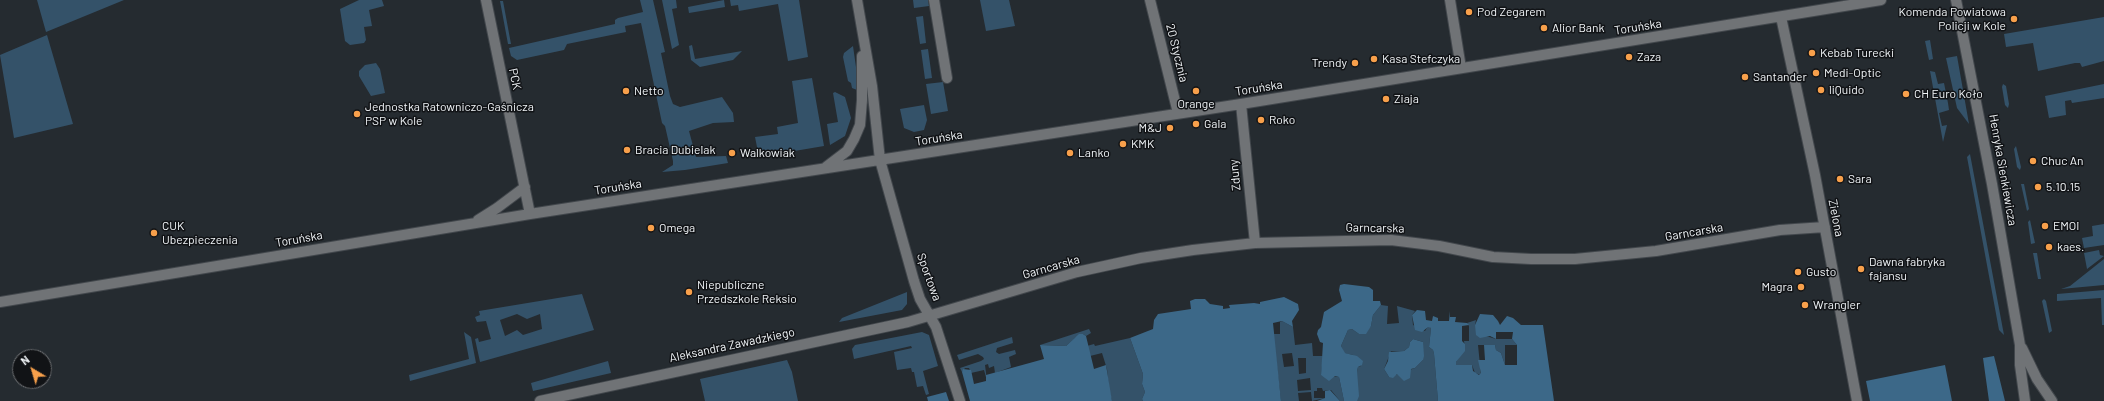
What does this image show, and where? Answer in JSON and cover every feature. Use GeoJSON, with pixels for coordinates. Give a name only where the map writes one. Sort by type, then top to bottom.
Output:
{"type":"FeatureCollection","features":[{"type":"Feature","properties":{"kind":"street","name":"PCK"},"geometry":{"type":"LineString","coordinates":[[486,0],[530,214]]}},
{"type":"Feature","properties":{"kind":"street"},"geometry":{"type":"LineString","coordinates":[[822,169],[836,160],[846,150],[854,139],[860,125],[862,100],[862,33],[857,0]]}},
{"type":"Feature","properties":{"kind":"street"},"geometry":{"type":"LineString","coordinates":[[934,0],[947,78]]}},
{"type":"Feature","properties":{"kind":"street","name":"20 Stycznia"},"geometry":{"type":"LineString","coordinates":[[1150,0],[1178,113]]}},
{"type":"Feature","properties":{"kind":"street"},"geometry":{"type":"LineString","coordinates":[[1450,0],[1461,68]]}},
{"type":"Feature","properties":{"kind":"street","name":"Toruńska"},"geometry":{"type":"LineString","coordinates":[[0,302],[530,214],[1241,104],[1881,0]]}},
{"type":"Feature","properties":{"kind":"street","name":"Henryka Sienkiewicza"},"geometry":{"type":"LineString","coordinates":[[1956,0],[1992,184],[2020,344],[2020,365],[2025,401]]}},
{"type":"Feature","properties":{"kind":"street","name":"Zielona"},"geometry":{"type":"LineString","coordinates":[[1781,17],[1824,227],[1857,401]]}},
{"type":"Feature","properties":{"kind":"street","name":"Sportowa"},"geometry":{"type":"LineString","coordinates":[[862,33],[872,86],[880,160],[914,281],[920,299],[936,327],[960,401]]}},
{"type":"Feature","properties":{"kind":"street","name":"Zduny"},"geometry":{"type":"LineString","coordinates":[[1241,104],[1255,243]]}},
{"type":"Feature","properties":{"kind":"street"},"geometry":{"type":"LineString","coordinates":[[472,224],[525,187]]}},
{"type":"Feature","properties":{"kind":"street","name":"Garncarska"},"geometry":{"type":"LineString","coordinates":[[930,315],[1077,272],[1134,259],[1255,243],[1391,240],[1439,246],[1493,257],[1531,259],[1575,258],[1656,251],[1780,230],[1824,227]]}},
{"type":"Feature","properties":{"kind":"street","name":"Aleksandra Zawadzkiego"},"geometry":{"type":"LineString","coordinates":[[540,401],[908,322],[930,315]]}},
{"type":"Feature","properties":{"kind":"street","name":"Henryka Sienkiewicza"},"geometry":{"type":"LineString","coordinates":[[2020,344],[2036,379],[2052,401]]}},
{"type":"Feature","properties":{"kind":"shaded area"},"geometry":{"type":"Polygon","coordinates":[[[37,0],[124,0],[46,32],[37,0]]]}},
{"type":"Feature","properties":{"kind":"shaded area"},"geometry":{"type":"Polygon","coordinates":[[[359,0],[382,0],[384,6],[369,10],[372,26],[364,27],[366,40],[364,43],[350,45],[345,41],[340,9],[359,0]]]}},
{"type":"Feature","properties":{"kind":"shaded area"},"geometry":{"type":"Polygon","coordinates":[[[640,0],[653,0],[665,52],[661,53],[673,104],[680,107],[722,97],[733,113],[734,122],[713,123],[689,131],[696,157],[726,156],[728,163],[662,172],[673,165],[673,161],[665,126],[662,123],[641,23],[625,26],[626,32],[567,44],[564,50],[517,60],[511,56],[509,48],[615,24],[615,20],[618,18],[643,12],[640,0]]]}},
{"type":"Feature","properties":{"kind":"shaded area"},"geometry":{"type":"Polygon","coordinates":[[[662,0],[676,0],[677,8],[672,9],[679,45],[672,49],[662,0]]]}},
{"type":"Feature","properties":{"kind":"shaded area"},"geometry":{"type":"Polygon","coordinates":[[[724,0],[725,7],[689,13],[688,7],[724,0]]]}},
{"type":"Feature","properties":{"kind":"shaded area"},"geometry":{"type":"Polygon","coordinates":[[[730,0],[799,0],[808,57],[788,61],[778,4],[739,11],[738,5],[731,6],[730,0]]]}},
{"type":"Feature","properties":{"kind":"shaded area"},"geometry":{"type":"Polygon","coordinates":[[[913,0],[928,0],[929,6],[914,8],[913,0]]]}},
{"type":"Feature","properties":{"kind":"shaded area"},"geometry":{"type":"Polygon","coordinates":[[[980,0],[1009,0],[1015,26],[986,31],[980,0]]]}},
{"type":"Feature","properties":{"kind":"shaded area"},"geometry":{"type":"Polygon","coordinates":[[[500,1],[503,1],[511,44],[508,44],[500,1]]]}},
{"type":"Feature","properties":{"kind":"shaded area"},"geometry":{"type":"Polygon","coordinates":[[[923,16],[926,43],[920,44],[916,17],[923,16]]]}},
{"type":"Feature","properties":{"kind":"shaded area"},"geometry":{"type":"Polygon","coordinates":[[[2104,17],[2104,61],[2082,67],[2080,63],[2075,63],[2038,71],[2033,43],[2006,47],[2004,34],[2104,17]]]}},
{"type":"Feature","properties":{"kind":"shaded area"},"geometry":{"type":"Polygon","coordinates":[[[47,35],[73,124],[14,138],[0,55],[47,35]]]}},
{"type":"Feature","properties":{"kind":"shaded area"},"geometry":{"type":"Polygon","coordinates":[[[1930,40],[1933,59],[1929,60],[1925,41],[1930,40]]]}},
{"type":"Feature","properties":{"kind":"shaded area"},"geometry":{"type":"Polygon","coordinates":[[[692,45],[695,59],[742,51],[733,60],[700,67],[691,60],[689,46],[692,45]]]}},
{"type":"Feature","properties":{"kind":"shaded area"},"geometry":{"type":"Polygon","coordinates":[[[853,46],[859,88],[857,90],[852,88],[851,83],[848,81],[843,57],[844,53],[853,46]]]}},
{"type":"Feature","properties":{"kind":"shaded area"},"geometry":{"type":"Polygon","coordinates":[[[928,49],[932,78],[925,79],[921,50],[928,49]]]}},
{"type":"Feature","properties":{"kind":"shaded area"},"geometry":{"type":"Polygon","coordinates":[[[1957,56],[1969,124],[1957,108],[1946,58],[1957,56]]]}},
{"type":"Feature","properties":{"kind":"shaded area"},"geometry":{"type":"Polygon","coordinates":[[[376,63],[380,69],[385,93],[371,96],[359,76],[359,71],[365,65],[376,63]]]}},
{"type":"Feature","properties":{"kind":"shaded area"},"geometry":{"type":"Polygon","coordinates":[[[1930,71],[1935,72],[1938,84],[1944,83],[1948,103],[1949,110],[1939,113],[1942,126],[1947,125],[1943,142],[1930,71]]]}},
{"type":"Feature","properties":{"kind":"shaded area"},"geometry":{"type":"Polygon","coordinates":[[[812,78],[824,146],[759,157],[755,137],[778,134],[777,127],[798,123],[792,81],[812,78]]]}},
{"type":"Feature","properties":{"kind":"shaded area"},"geometry":{"type":"Polygon","coordinates":[[[943,82],[948,111],[931,114],[926,84],[943,82]]]}},
{"type":"Feature","properties":{"kind":"shaded area"},"geometry":{"type":"Polygon","coordinates":[[[2003,84],[2006,86],[2009,104],[2008,108],[2005,105],[2002,87],[2003,84]]]}},
{"type":"Feature","properties":{"kind":"shaded area"},"geometry":{"type":"Polygon","coordinates":[[[2104,84],[2104,98],[2072,103],[2071,100],[2065,101],[2066,115],[2049,118],[2045,96],[2104,84]]]}},
{"type":"Feature","properties":{"kind":"shaded area"},"geometry":{"type":"Polygon","coordinates":[[[835,92],[845,97],[851,118],[845,136],[830,145],[827,124],[838,122],[833,93],[835,92]]]}},
{"type":"Feature","properties":{"kind":"shaded area"},"geometry":{"type":"Polygon","coordinates":[[[924,105],[927,120],[924,130],[914,132],[904,128],[900,109],[924,105]]]}},
{"type":"Feature","properties":{"kind":"shaded area"},"geometry":{"type":"Polygon","coordinates":[[[2016,146],[2021,167],[2020,170],[2017,167],[2014,149],[2016,146]]]}},
{"type":"Feature","properties":{"kind":"shaded area"},"geometry":{"type":"Polygon","coordinates":[[[1970,154],[2004,335],[1999,330],[1967,157],[1970,154]]]}},
{"type":"Feature","properties":{"kind":"shaded area"},"geometry":{"type":"Polygon","coordinates":[[[2021,184],[2024,184],[2029,209],[2027,211],[2021,184]]]}},
{"type":"Feature","properties":{"kind":"shaded area"},"geometry":{"type":"Polygon","coordinates":[[[2030,220],[2035,243],[2031,244],[2028,222],[2030,220]]]}},
{"type":"Feature","properties":{"kind":"shaded area"},"geometry":{"type":"Polygon","coordinates":[[[2104,224],[2104,245],[2084,248],[2082,238],[2093,236],[2092,226],[2104,224]]]}},
{"type":"Feature","properties":{"kind":"shaded area"},"geometry":{"type":"Polygon","coordinates":[[[2099,250],[2100,255],[2104,256],[2087,269],[2084,253],[2099,250]]]}},
{"type":"Feature","properties":{"kind":"shaded area"},"geometry":{"type":"Polygon","coordinates":[[[2033,253],[2037,253],[2041,279],[2038,279],[2033,253]]]}},
{"type":"Feature","properties":{"kind":"shaded area"},"geometry":{"type":"Polygon","coordinates":[[[2104,259],[2104,285],[2061,289],[2070,286],[2104,259]]]}},
{"type":"Feature","properties":{"kind":"shaded area"},"geometry":{"type":"Polygon","coordinates":[[[1344,284],[1369,287],[1373,290],[1373,301],[1380,301],[1381,305],[1373,315],[1371,326],[1366,334],[1359,334],[1352,329],[1348,330],[1341,346],[1345,353],[1357,356],[1363,361],[1362,365],[1358,367],[1357,371],[1359,396],[1357,401],[1344,401],[1339,377],[1335,376],[1329,381],[1321,375],[1323,343],[1320,342],[1317,334],[1318,330],[1321,327],[1324,312],[1342,301],[1339,290],[1340,285],[1344,284]]]}},
{"type":"Feature","properties":{"kind":"shaded area"},"geometry":{"type":"Polygon","coordinates":[[[2104,290],[2104,325],[2102,325],[2101,298],[2057,301],[2057,294],[2104,290]]]}},
{"type":"Feature","properties":{"kind":"shaded area"},"geometry":{"type":"Polygon","coordinates":[[[907,292],[907,304],[902,310],[839,322],[842,318],[907,292]]]}},
{"type":"Feature","properties":{"kind":"shaded area"},"geometry":{"type":"Polygon","coordinates":[[[582,294],[594,330],[480,362],[475,339],[478,338],[479,342],[491,339],[486,321],[477,322],[475,317],[480,315],[479,311],[582,294]],[[517,314],[500,320],[505,336],[517,330],[523,335],[542,329],[540,314],[527,319],[517,314]]]}},
{"type":"Feature","properties":{"kind":"shaded area"},"geometry":{"type":"Polygon","coordinates":[[[1284,297],[1298,304],[1299,310],[1292,321],[1293,327],[1282,321],[1273,323],[1281,401],[1143,401],[1142,399],[1145,392],[1142,384],[1143,374],[1130,338],[1153,329],[1154,320],[1158,314],[1191,309],[1190,301],[1195,299],[1205,299],[1210,304],[1223,306],[1223,309],[1230,308],[1229,305],[1260,304],[1260,302],[1284,297]]]}},
{"type":"Feature","properties":{"kind":"shaded area"},"geometry":{"type":"Polygon","coordinates":[[[2044,299],[2046,301],[2052,331],[2049,333],[2042,301],[2044,299]]]}},
{"type":"Feature","properties":{"kind":"shaded area"},"geometry":{"type":"Polygon","coordinates":[[[1381,305],[1388,306],[1387,324],[1399,323],[1397,306],[1415,311],[1412,315],[1413,325],[1425,331],[1428,326],[1431,328],[1429,347],[1433,350],[1434,354],[1438,401],[1357,401],[1357,371],[1358,367],[1361,366],[1353,355],[1344,353],[1341,346],[1348,330],[1352,329],[1359,334],[1371,326],[1373,315],[1381,305]],[[1413,339],[1410,342],[1409,347],[1404,351],[1391,351],[1384,369],[1389,377],[1415,368],[1423,360],[1423,342],[1413,339]]]}},
{"type":"Feature","properties":{"kind":"shaded area"},"geometry":{"type":"Polygon","coordinates":[[[1417,310],[1425,311],[1426,320],[1432,321],[1433,316],[1438,318],[1438,321],[1449,321],[1450,311],[1450,317],[1456,317],[1455,322],[1467,323],[1469,325],[1462,326],[1462,341],[1465,344],[1465,351],[1456,362],[1456,365],[1472,365],[1473,371],[1479,375],[1481,373],[1478,360],[1485,360],[1484,345],[1495,345],[1496,350],[1501,353],[1505,365],[1517,365],[1517,345],[1512,339],[1513,332],[1496,332],[1496,339],[1490,336],[1480,338],[1476,335],[1475,325],[1480,314],[1493,315],[1500,325],[1507,316],[1513,318],[1521,325],[1543,325],[1554,401],[1438,401],[1434,354],[1433,350],[1429,347],[1431,328],[1428,327],[1422,332],[1415,330],[1412,315],[1417,310]]]}},
{"type":"Feature","properties":{"kind":"shaded area"},"geometry":{"type":"Polygon","coordinates":[[[1476,320],[1475,325],[1486,336],[1496,339],[1512,339],[1517,345],[1505,345],[1505,365],[1501,353],[1496,350],[1495,345],[1478,345],[1481,375],[1475,373],[1472,365],[1456,365],[1456,362],[1465,348],[1464,341],[1469,341],[1469,326],[1467,323],[1476,320]]]}},
{"type":"Feature","properties":{"kind":"shaded area"},"geometry":{"type":"Polygon","coordinates":[[[1282,321],[1293,327],[1295,345],[1312,343],[1313,356],[1323,356],[1321,375],[1339,377],[1344,401],[1340,401],[1331,390],[1323,391],[1322,388],[1317,388],[1317,391],[1314,391],[1314,398],[1325,398],[1312,401],[1311,392],[1298,393],[1299,401],[1281,401],[1273,334],[1280,334],[1280,322],[1282,321]],[[1292,353],[1282,354],[1284,367],[1294,366],[1292,353]],[[1298,358],[1299,374],[1306,373],[1306,358],[1298,358]],[[1310,378],[1297,380],[1298,391],[1311,390],[1310,378]]]}},
{"type":"Feature","properties":{"kind":"shaded area"},"geometry":{"type":"Polygon","coordinates":[[[1089,329],[1091,333],[1086,336],[1083,334],[1075,338],[1066,346],[1040,345],[1089,329]]]}},
{"type":"Feature","properties":{"kind":"shaded area"},"geometry":{"type":"Polygon","coordinates":[[[464,332],[471,337],[476,363],[410,381],[409,375],[469,359],[464,332]]]}},
{"type":"Feature","properties":{"kind":"shaded area"},"geometry":{"type":"Polygon","coordinates":[[[922,332],[929,335],[938,366],[923,371],[929,394],[926,395],[923,386],[917,387],[914,372],[912,372],[911,368],[897,370],[894,352],[912,348],[911,346],[854,359],[852,349],[855,345],[922,332]]]}},
{"type":"Feature","properties":{"kind":"shaded area"},"geometry":{"type":"Polygon","coordinates":[[[1079,334],[1086,336],[1094,369],[1106,365],[1112,401],[970,401],[962,372],[963,369],[971,370],[974,384],[986,381],[986,375],[1044,359],[1040,345],[1066,346],[1079,334]]]}},
{"type":"Feature","properties":{"kind":"shaded area"},"geometry":{"type":"Polygon","coordinates":[[[1012,337],[1013,343],[997,348],[996,352],[999,354],[1015,350],[1016,354],[1009,357],[1011,367],[995,373],[994,366],[989,368],[988,364],[985,365],[987,381],[984,370],[971,373],[969,368],[965,368],[962,372],[960,368],[984,359],[978,354],[959,360],[957,355],[1012,337]]]}},
{"type":"Feature","properties":{"kind":"shaded area"},"geometry":{"type":"Polygon","coordinates":[[[1130,338],[1143,374],[1142,384],[1145,392],[1142,399],[1143,401],[1112,401],[1107,369],[1102,353],[1090,356],[1087,346],[1094,344],[1095,346],[1130,338]]]}},
{"type":"Feature","properties":{"kind":"shaded area"},"geometry":{"type":"Polygon","coordinates":[[[1413,339],[1423,342],[1423,360],[1415,368],[1411,369],[1410,378],[1404,381],[1397,374],[1393,378],[1389,377],[1384,369],[1388,361],[1389,352],[1404,351],[1409,347],[1410,342],[1413,339]]]}},
{"type":"Feature","properties":{"kind":"shaded area"},"geometry":{"type":"Polygon","coordinates":[[[1994,356],[2005,401],[1989,401],[1983,358],[1994,356]]]}},
{"type":"Feature","properties":{"kind":"shaded area"},"geometry":{"type":"Polygon","coordinates":[[[787,360],[792,372],[798,401],[705,401],[700,379],[787,360]]]}},
{"type":"Feature","properties":{"kind":"shaded area"},"geometry":{"type":"Polygon","coordinates":[[[608,361],[611,373],[533,391],[531,383],[608,361]]]}},
{"type":"Feature","properties":{"kind":"shaded area"},"geometry":{"type":"Polygon","coordinates":[[[1945,365],[1952,401],[1870,401],[1866,381],[1945,365]]]}},
{"type":"Feature","properties":{"kind":"shaded area"},"geometry":{"type":"Polygon","coordinates":[[[1330,390],[1340,401],[1317,401],[1325,398],[1325,391],[1330,390]]]}},
{"type":"Feature","properties":{"kind":"shaded area"},"geometry":{"type":"Polygon","coordinates":[[[946,392],[949,401],[928,401],[927,397],[946,392]]]}},
{"type":"Feature","properties":{"kind":"place","name":"Pod Zegarem"},"geometry":{"type":"Point","coordinates":[1469,12]}},
{"type":"Feature","properties":{"kind":"place","name":"Komenda Powiatowa Policji w Kole"},"geometry":{"type":"Point","coordinates":[2014,19]}},
{"type":"Feature","properties":{"kind":"place","name":"Alior Bank"},"geometry":{"type":"Point","coordinates":[1544,28]}},
{"type":"Feature","properties":{"kind":"place","name":"Kebab Turecki"},"geometry":{"type":"Point","coordinates":[1812,53]}},
{"type":"Feature","properties":{"kind":"place","name":"Zaza"},"geometry":{"type":"Point","coordinates":[1629,57]}},
{"type":"Feature","properties":{"kind":"place","name":"Kasa Stefczyka"},"geometry":{"type":"Point","coordinates":[1374,59]}},
{"type":"Feature","properties":{"kind":"place","name":"Trendy"},"geometry":{"type":"Point","coordinates":[1355,63]}},
{"type":"Feature","properties":{"kind":"place","name":"Medi-Optic"},"geometry":{"type":"Point","coordinates":[1816,73]}},
{"type":"Feature","properties":{"kind":"place","name":"Santander"},"geometry":{"type":"Point","coordinates":[1745,77]}},
{"type":"Feature","properties":{"kind":"place","name":"liQuido"},"geometry":{"type":"Point","coordinates":[1821,90]}},
{"type":"Feature","properties":{"kind":"place","name":"Netto"},"geometry":{"type":"Point","coordinates":[626,91]}},
{"type":"Feature","properties":{"kind":"place","name":"Orange"},"geometry":{"type":"Point","coordinates":[1196,91]}},
{"type":"Feature","properties":{"kind":"place","name":"CH Euro Koło"},"geometry":{"type":"Point","coordinates":[1906,94]}},
{"type":"Feature","properties":{"kind":"place","name":"Ziaja"},"geometry":{"type":"Point","coordinates":[1386,99]}},
{"type":"Feature","properties":{"kind":"place","name":"Jednostka Ratowniczo-Gaśnicza PSP w Kole"},"geometry":{"type":"Point","coordinates":[357,114]}},
{"type":"Feature","properties":{"kind":"place","name":"Roko"},"geometry":{"type":"Point","coordinates":[1261,120]}},
{"type":"Feature","properties":{"kind":"place","name":"Gala"},"geometry":{"type":"Point","coordinates":[1196,124]}},
{"type":"Feature","properties":{"kind":"place","name":"M&J"},"geometry":{"type":"Point","coordinates":[1170,128]}},
{"type":"Feature","properties":{"kind":"place","name":"KMK"},"geometry":{"type":"Point","coordinates":[1123,144]}},
{"type":"Feature","properties":{"kind":"place","name":"Bracia Dubielak"},"geometry":{"type":"Point","coordinates":[627,150]}},
{"type":"Feature","properties":{"kind":"place","name":"Walkowiak"},"geometry":{"type":"Point","coordinates":[732,153]}},
{"type":"Feature","properties":{"kind":"place","name":"Lanko"},"geometry":{"type":"Point","coordinates":[1070,153]}},
{"type":"Feature","properties":{"kind":"place","name":"Chuc An"},"geometry":{"type":"Point","coordinates":[2033,161]}},
{"type":"Feature","properties":{"kind":"place","name":"Sara"},"geometry":{"type":"Point","coordinates":[1840,179]}},
{"type":"Feature","properties":{"kind":"place","name":"5.10.15"},"geometry":{"type":"Point","coordinates":[2038,187]}},
{"type":"Feature","properties":{"kind":"place","name":"EMOI"},"geometry":{"type":"Point","coordinates":[2045,226]}},
{"type":"Feature","properties":{"kind":"place","name":"Omega"},"geometry":{"type":"Point","coordinates":[651,228]}},
{"type":"Feature","properties":{"kind":"place","name":"CUK Ubezpieczenia"},"geometry":{"type":"Point","coordinates":[154,233]}},
{"type":"Feature","properties":{"kind":"place","name":"kaes."},"geometry":{"type":"Point","coordinates":[2049,247]}},
{"type":"Feature","properties":{"kind":"place","name":"Dawna fabryka fajansu"},"geometry":{"type":"Point","coordinates":[1861,269]}},
{"type":"Feature","properties":{"kind":"place","name":"Gusto"},"geometry":{"type":"Point","coordinates":[1798,272]}},
{"type":"Feature","properties":{"kind":"place","name":"Magra"},"geometry":{"type":"Point","coordinates":[1801,287]}},
{"type":"Feature","properties":{"kind":"place","name":"Niepubliczne Przedszkole Reksio"},"geometry":{"type":"Point","coordinates":[689,292]}},
{"type":"Feature","properties":{"kind":"place","name":"Wrangler"},"geometry":{"type":"Point","coordinates":[1805,305]}}]}
